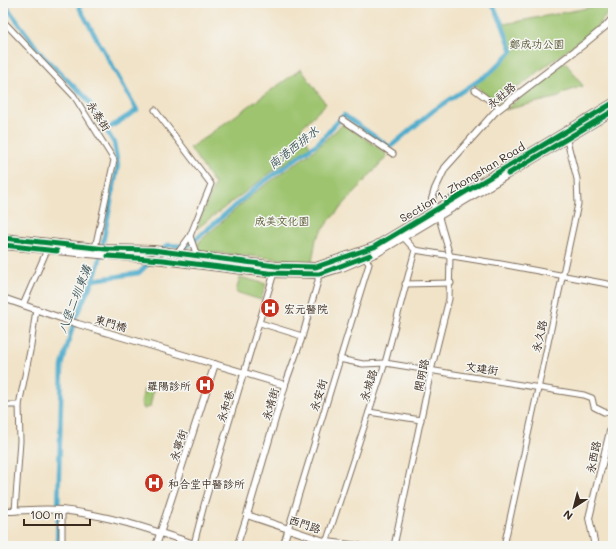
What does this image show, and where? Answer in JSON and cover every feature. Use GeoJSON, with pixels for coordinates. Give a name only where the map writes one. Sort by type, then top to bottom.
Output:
{"type":"FeatureCollection","features":[{"type":"Feature","properties":{"kind":"main road","name":"Section 1, Zhongshan Road"},"geometry":{"type":"LineString","coordinates":[[364,254],[565,135],[613,103]]}},
{"type":"Feature","properties":{"kind":"main road","name":"Section 1, Zhongshan Road"},"geometry":{"type":"LineString","coordinates":[[565,135],[613,111]]}},
{"type":"Feature","properties":{"kind":"main road","name":"Section 1, Zhongshan Road"},"geometry":{"type":"LineString","coordinates":[[318,270],[364,254],[403,237],[437,212]]}},
{"type":"Feature","properties":{"kind":"main road"},"geometry":{"type":"LineString","coordinates":[[3,238],[143,258],[274,273],[318,270]]}},
{"type":"Feature","properties":{"kind":"main road"},"geometry":{"type":"LineString","coordinates":[[3,246],[47,250],[94,251]]}},
{"type":"Feature","properties":{"kind":"main road"},"geometry":{"type":"LineString","coordinates":[[106,253],[153,250],[318,270]]}},
{"type":"Feature","properties":{"kind":"street","name":"永社路"},"geometry":{"type":"LineString","coordinates":[[437,212],[432,199],[445,168],[500,108],[600,31],[613,18]]}},
{"type":"Feature","properties":{"kind":"street","name":"永泰街"},"geometry":{"type":"LineString","coordinates":[[3,21],[74,96],[114,160],[94,251]]}},
{"type":"Feature","properties":{"kind":"street"},"geometry":{"type":"LineString","coordinates":[[474,90],[500,108]]}},
{"type":"Feature","properties":{"kind":"street"},"geometry":{"type":"LineString","coordinates":[[155,110],[211,184],[190,236],[177,254]]}},
{"type":"Feature","properties":{"kind":"street"},"geometry":{"type":"LineString","coordinates":[[343,120],[393,154]]}},
{"type":"Feature","properties":{"kind":"street","name":"永久路"},"geometry":{"type":"LineString","coordinates":[[504,546],[578,204],[577,179],[565,135]]}},
{"type":"Feature","properties":{"kind":"street","name":"開明路"},"geometry":{"type":"LineString","coordinates":[[394,546],[431,371],[449,299],[451,283],[450,256],[437,212]]}},
{"type":"Feature","properties":{"kind":"street"},"geometry":{"type":"LineString","coordinates":[[190,236],[197,256]]}},
{"type":"Feature","properties":{"kind":"street"},"geometry":{"type":"LineString","coordinates":[[403,237],[415,250],[613,285]]}},
{"type":"Feature","properties":{"kind":"street"},"geometry":{"type":"LineString","coordinates":[[23,305],[47,250]]}},
{"type":"Feature","properties":{"kind":"street","name":"永城路"},"geometry":{"type":"LineString","coordinates":[[326,544],[385,363],[415,250]]}},
{"type":"Feature","properties":{"kind":"street","name":"永安街"},"geometry":{"type":"LineString","coordinates":[[283,546],[339,359],[359,302],[369,264],[364,254]]}},
{"type":"Feature","properties":{"kind":"street","name":"永靖街"},"geometry":{"type":"LineString","coordinates":[[237,546],[285,385],[302,336],[318,270]]}},
{"type":"Feature","properties":{"kind":"street","name":"永和巷"},"geometry":{"type":"LineString","coordinates":[[197,545],[204,505],[274,273]]}},
{"type":"Feature","properties":{"kind":"street"},"geometry":{"type":"LineString","coordinates":[[405,284],[451,283]]}},
{"type":"Feature","properties":{"kind":"street","name":"東門橋"},"geometry":{"type":"LineString","coordinates":[[3,298],[78,324],[285,385]]}},
{"type":"Feature","properties":{"kind":"street"},"geometry":{"type":"LineString","coordinates":[[16,511],[20,441],[19,405],[31,346],[36,309]]}},
{"type":"Feature","properties":{"kind":"street"},"geometry":{"type":"LineString","coordinates":[[260,323],[302,336]]}},
{"type":"Feature","properties":{"kind":"street","name":"文建街"},"geometry":{"type":"LineString","coordinates":[[339,359],[363,364],[385,363],[538,386],[584,395],[592,398],[594,406],[604,412],[613,414]]}},
{"type":"Feature","properties":{"kind":"street","name":"永寧街"},"geometry":{"type":"LineString","coordinates":[[156,546],[215,364]]}},
{"type":"Feature","properties":{"kind":"street"},"geometry":{"type":"LineString","coordinates":[[3,405],[19,405]]}},
{"type":"Feature","properties":{"kind":"street"},"geometry":{"type":"LineString","coordinates":[[369,412],[421,420]]}},
{"type":"Feature","properties":{"kind":"street","name":"永西路"},"geometry":{"type":"LineString","coordinates":[[595,546],[589,518],[613,419]]}},
{"type":"Feature","properties":{"kind":"street"},"geometry":{"type":"LineString","coordinates":[[62,510],[62,546]]}},
{"type":"Feature","properties":{"kind":"street"},"geometry":{"type":"LineString","coordinates":[[3,511],[62,510],[121,521],[197,545]]}},
{"type":"Feature","properties":{"kind":"street","name":"西門路"},"geometry":{"type":"LineString","coordinates":[[247,515],[326,544],[359,546]]}},
{"type":"Feature","properties":{"kind":"green space","name":"鄭成功公園"},"geometry":{"type":"Polygon","coordinates":[[[613,3],[613,7],[595,29],[496,104],[474,84],[491,72],[512,51],[504,24],[613,3]]]}},
{"type":"Feature","properties":{"kind":"green space"},"geometry":{"type":"Polygon","coordinates":[[[565,62],[583,86],[565,92],[559,97],[505,110],[565,62]]]}},
{"type":"Feature","properties":{"kind":"green space","name":"成美文化園"},"geometry":{"type":"Polygon","coordinates":[[[301,69],[326,104],[301,128],[310,147],[273,171],[196,229],[215,184],[190,148],[301,69]]]}},
{"type":"Feature","properties":{"kind":"green space","name":"成美文化園"},"geometry":{"type":"Polygon","coordinates":[[[343,124],[382,150],[387,156],[328,222],[316,239],[312,262],[197,251],[199,242],[254,193],[312,152],[343,124]]]}},
{"type":"Feature","properties":{"kind":"green space"},"geometry":{"type":"Polygon","coordinates":[[[240,277],[266,284],[261,300],[236,292],[240,277]]]}},
{"type":"Feature","properties":{"kind":"green space"},"geometry":{"type":"Polygon","coordinates":[[[151,387],[153,392],[150,407],[144,409],[141,403],[144,389],[151,387]]]}},
{"type":"Feature","properties":{"kind":"waterway","name":"八堡二圳東溝"},"geometry":{"type":"LineString","coordinates":[[4,3],[42,55],[87,99],[114,143],[118,165],[99,263],[93,280],[75,318],[62,366],[57,546]]}},
{"type":"Feature","properties":{"kind":"waterway"},"geometry":{"type":"LineString","coordinates":[[85,3],[79,7],[137,110],[106,130]]}},
{"type":"Feature","properties":{"kind":"waterway","name":"南港西排水"},"geometry":{"type":"LineString","coordinates":[[93,280],[139,273],[167,245],[188,246],[258,186],[318,143],[344,115],[390,147],[434,110],[491,72],[512,51],[492,3]]}},
{"type":"Feature","properties":{"kind":"cycle path"},"geometry":{"type":"LineString","coordinates":[[3,238],[106,249],[153,250],[276,266],[316,267],[374,247],[613,103]]}},
{"type":"Feature","properties":{"kind":"cycle path"},"geometry":{"type":"LineString","coordinates":[[508,174],[613,111]]}},
{"type":"Feature","properties":{"kind":"cycle path"},"geometry":{"type":"LineString","coordinates":[[3,245],[57,251]]}},
{"type":"Feature","properties":{"kind":"cycle path"},"geometry":{"type":"LineString","coordinates":[[108,256],[163,260],[268,273],[319,274],[370,255]]}},
{"type":"Feature","properties":{"kind":"place","name":"宏元醫院"},"geometry":{"type":"Point","coordinates":[270,308]}},
{"type":"Feature","properties":{"kind":"place","name":"羅陽診所"},"geometry":{"type":"Point","coordinates":[205,385]}},
{"type":"Feature","properties":{"kind":"place","name":"和合堂中醫診所"},"geometry":{"type":"Point","coordinates":[154,483]}}]}
